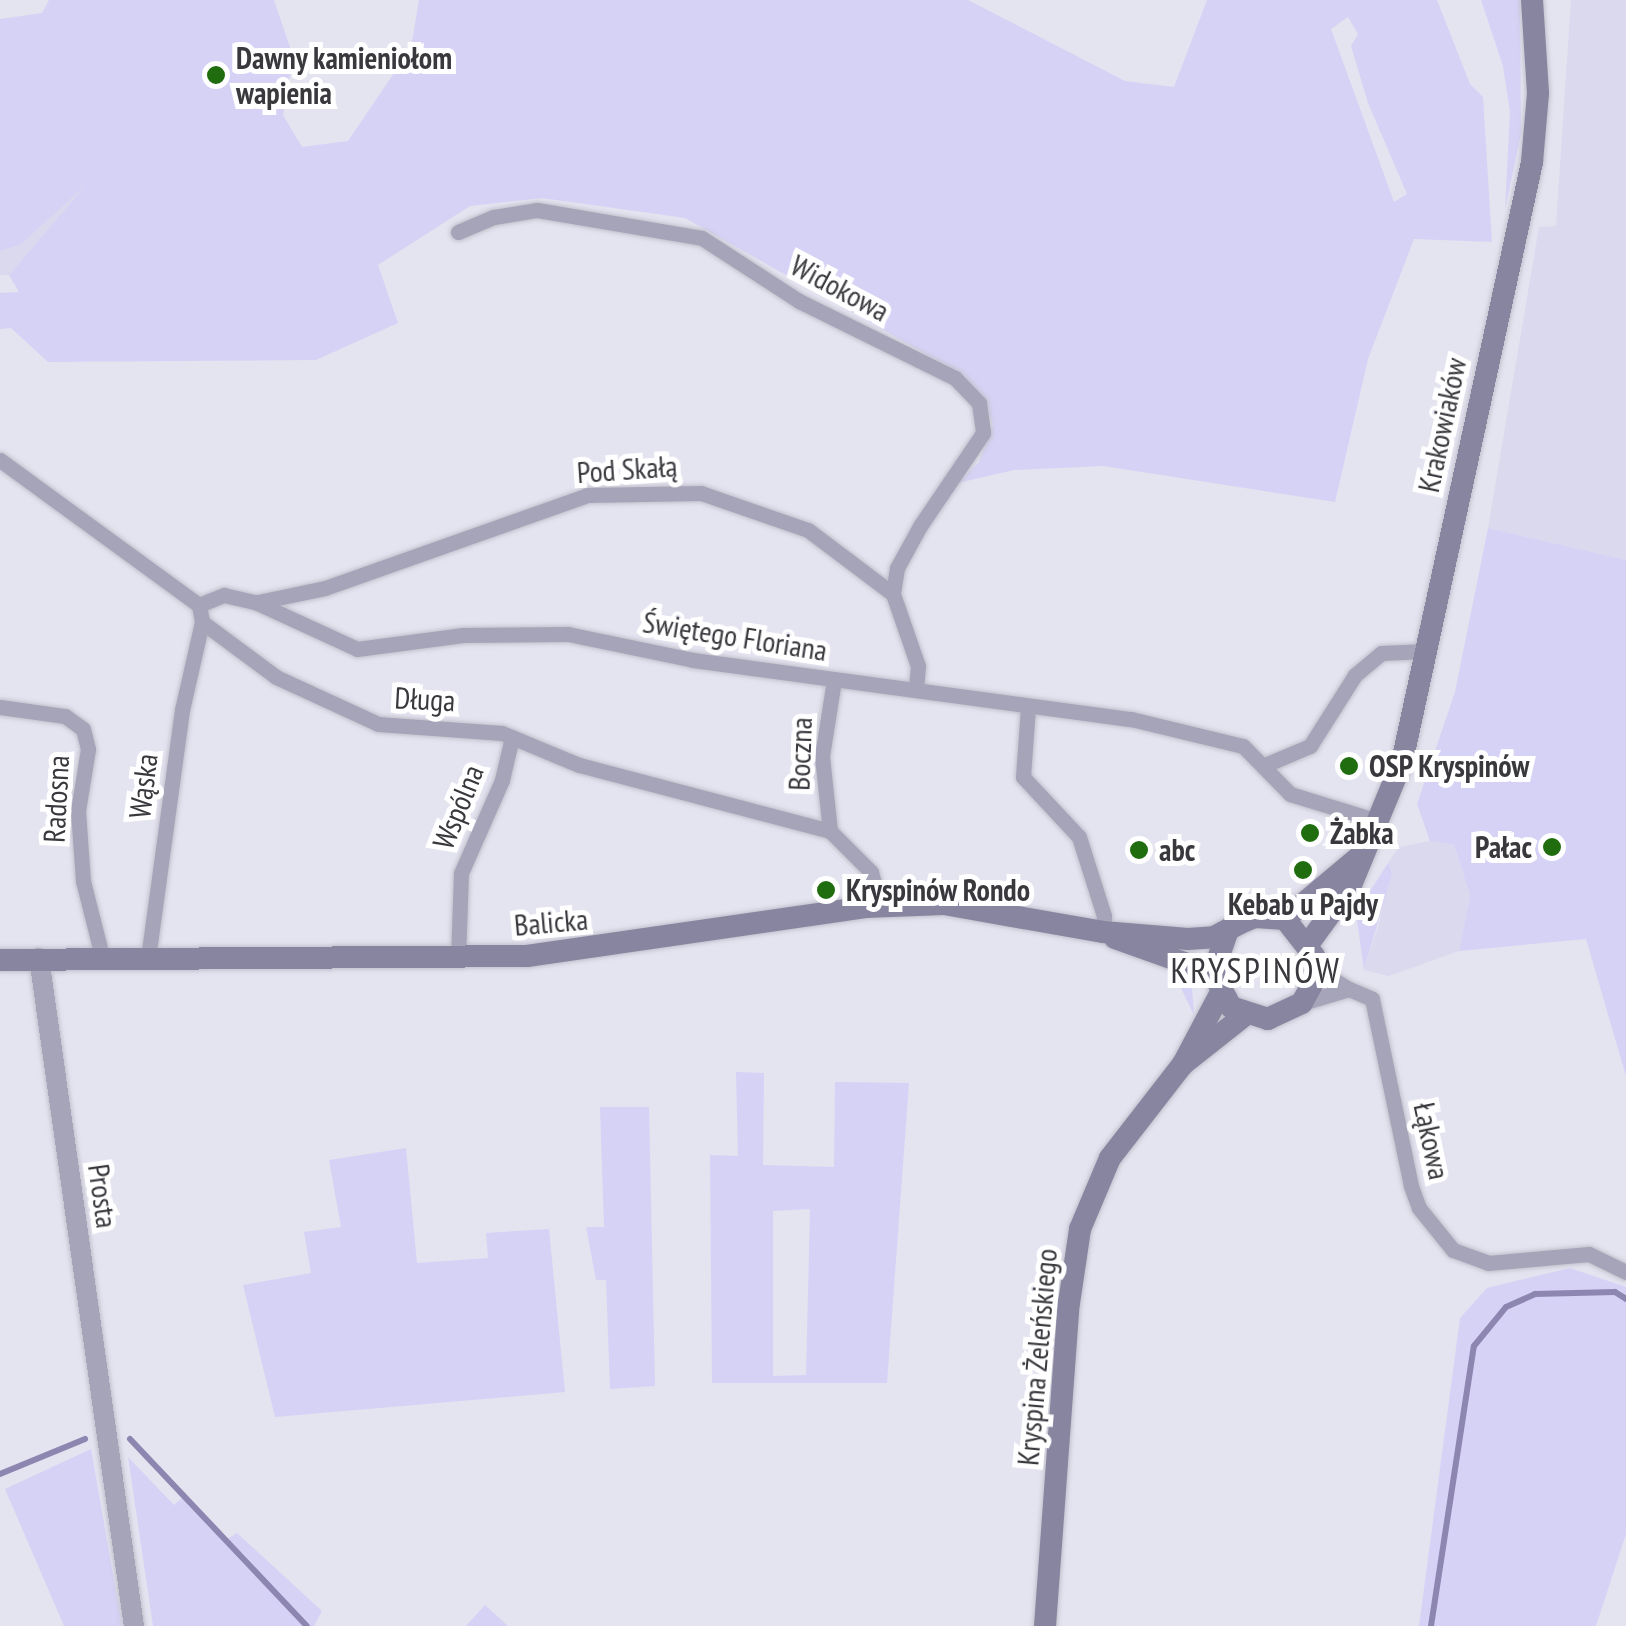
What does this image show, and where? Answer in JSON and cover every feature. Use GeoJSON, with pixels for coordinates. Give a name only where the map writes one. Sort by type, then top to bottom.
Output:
{"type":"FeatureCollection","features":[{"type":"Feature","properties":{"kind":"main road","name":"Krakowiaków"},"geometry":{"type":"LineString","coordinates":[[1310,942],[1351,885],[1381,822],[1402,762],[1532,162],[1538,93],[1532,0]]}},
{"type":"Feature","properties":{"kind":"main road","name":"Krakowiaków"},"geometry":{"type":"LineString","coordinates":[[1285,919],[1364,854]]}},
{"type":"Feature","properties":{"kind":"main road","name":"Balicka"},"geometry":{"type":"LineString","coordinates":[[0,960],[102,956],[458,959],[594,949],[880,906],[963,906],[1103,932],[1202,939],[1228,930]]}},
{"type":"Feature","properties":{"kind":"main road"},"geometry":{"type":"LineString","coordinates":[[1255,918],[1285,919],[1310,942],[1316,968],[1302,1003],[1276,1018],[1245,1016],[1216,983],[1228,930],[1255,918]]}},
{"type":"Feature","properties":{"kind":"main road","name":"Balicka"},"geometry":{"type":"LineString","coordinates":[[1103,932],[1216,983]]}},
{"type":"Feature","properties":{"kind":"main road","name":"Kryspina Żeleńskiego"},"geometry":{"type":"LineString","coordinates":[[1183,1064],[1216,983]]}},
{"type":"Feature","properties":{"kind":"main road","name":"Kryspina Żeleńskiego"},"geometry":{"type":"LineString","coordinates":[[1044,1626],[1068,1302],[1080,1229],[1110,1158],[1183,1064],[1245,1016]]}},
{"type":"Feature","properties":{"kind":"street","name":"Widokowa"},"geometry":{"type":"LineString","coordinates":[[458,232],[494,216],[537,210],[702,238],[799,301],[955,378],[979,403],[982,433],[923,520],[897,568],[893,594]]}},
{"type":"Feature","properties":{"kind":"street"},"geometry":{"type":"LineString","coordinates":[[0,460],[199,604],[202,622]]}},
{"type":"Feature","properties":{"kind":"street","name":"Pod Skałą"},"geometry":{"type":"LineString","coordinates":[[255,602],[325,588],[587,495],[682,490],[808,530],[893,594]]}},
{"type":"Feature","properties":{"kind":"street"},"geometry":{"type":"LineString","coordinates":[[893,594],[918,666],[916,688]]}},
{"type":"Feature","properties":{"kind":"street","name":"Świętego Floriana"},"geometry":{"type":"LineString","coordinates":[[199,604],[224,595],[255,602],[357,649],[462,635],[568,634],[834,680],[1130,719],[1243,746],[1265,764],[1290,794],[1381,822]]}},
{"type":"Feature","properties":{"kind":"street","name":"Długa"},"geometry":{"type":"LineString","coordinates":[[202,622],[276,677],[378,724],[512,736],[579,765],[830,831]]}},
{"type":"Feature","properties":{"kind":"street","name":"Wąska"},"geometry":{"type":"LineString","coordinates":[[148,958],[182,710],[202,622]]}},
{"type":"Feature","properties":{"kind":"street"},"geometry":{"type":"LineString","coordinates":[[1265,764],[1310,746],[1355,675],[1381,653],[1426,650]]}},
{"type":"Feature","properties":{"kind":"street","name":"Boczna"},"geometry":{"type":"LineString","coordinates":[[830,831],[822,756],[834,680]]}},
{"type":"Feature","properties":{"kind":"street","name":"Radosna"},"geometry":{"type":"LineString","coordinates":[[0,706],[65,716],[83,729],[88,749],[80,846],[102,956]]}},
{"type":"Feature","properties":{"kind":"street"},"geometry":{"type":"LineString","coordinates":[[1028,707],[1023,778],[1079,837],[1104,916],[1103,932]]}},
{"type":"Feature","properties":{"kind":"street","name":"Wspólna"},"geometry":{"type":"LineString","coordinates":[[458,959],[461,873],[502,780],[512,736]]}},
{"type":"Feature","properties":{"kind":"street"},"geometry":{"type":"LineString","coordinates":[[830,831],[871,872],[880,906]]}},
{"type":"Feature","properties":{"kind":"street","name":"Prosta"},"geometry":{"type":"LineString","coordinates":[[39,958],[134,1626]]}},
{"type":"Feature","properties":{"kind":"street","name":"Łąkowa"},"geometry":{"type":"LineString","coordinates":[[1316,968],[1372,999],[1411,1186],[1440,1238],[1467,1258],[1488,1262],[1589,1254],[1626,1272]]}},
{"type":"Feature","properties":{"kind":"street"},"geometry":{"type":"LineString","coordinates":[[1302,1003],[1349,988]]}},
{"type":"Feature","properties":{"kind":"shaded area"},"geometry":{"type":"Polygon","coordinates":[[[49,0],[274,0],[293,56],[283,115],[302,147],[348,141],[411,48],[419,0],[968,0],[1125,81],[1174,87],[1207,0],[1437,0],[1470,84],[1483,97],[1492,242],[1414,239],[1368,359],[1335,502],[1103,466],[1014,470],[958,483],[979,462],[993,425],[986,402],[965,376],[685,218],[542,198],[470,206],[378,265],[398,323],[316,360],[48,362],[11,328],[0,329],[0,293],[19,292],[9,275],[86,185],[20,245],[0,251],[0,19],[42,13],[49,0]],[[1348,17],[1331,29],[1394,202],[1407,194],[1368,103],[1351,46],[1358,34],[1348,17]]]}},
{"type":"Feature","properties":{"kind":"shaded area"},"geometry":{"type":"Polygon","coordinates":[[[1481,0],[1520,0],[1521,134],[1505,209],[1510,112],[1503,66],[1481,0]]]}},
{"type":"Feature","properties":{"kind":"shaded area"},"geometry":{"type":"Polygon","coordinates":[[[1571,0],[1626,0],[1626,560],[1488,528],[1539,227],[1556,226],[1571,0]]]}},
{"type":"Feature","properties":{"kind":"shaded area"},"geometry":{"type":"Polygon","coordinates":[[[0,108],[87,185],[9,275],[0,275],[0,108]]]}},
{"type":"Feature","properties":{"kind":"shaded area"},"geometry":{"type":"Polygon","coordinates":[[[1488,528],[1626,560],[1626,1076],[1586,939],[1459,951],[1470,895],[1454,845],[1430,841],[1417,804],[1455,692],[1488,528]]]}},
{"type":"Feature","properties":{"kind":"shaded area"},"geometry":{"type":"Polygon","coordinates":[[[1430,841],[1454,845],[1470,895],[1459,951],[1389,976],[1364,970],[1380,921],[1388,863],[1399,847],[1430,841]]]}},
{"type":"Feature","properties":{"kind":"shaded area"},"geometry":{"type":"Polygon","coordinates":[[[1388,863],[1392,874],[1364,970],[1356,913],[1388,863]]]}},
{"type":"Feature","properties":{"kind":"shaded area"},"geometry":{"type":"Polygon","coordinates":[[[1176,969],[1192,987],[1194,1015],[1177,980],[1176,969]]]}},
{"type":"Feature","properties":{"kind":"shaded area"},"geometry":{"type":"Polygon","coordinates":[[[736,1072],[764,1073],[763,1165],[834,1167],[835,1082],[909,1083],[887,1383],[712,1383],[710,1155],[738,1156],[736,1072]],[[810,1209],[773,1211],[773,1376],[806,1375],[810,1209]]]}},
{"type":"Feature","properties":{"kind":"shaded area"},"geometry":{"type":"Polygon","coordinates":[[[600,1107],[649,1107],[655,1386],[610,1389],[606,1280],[596,1280],[586,1227],[604,1227],[600,1107]]]}},
{"type":"Feature","properties":{"kind":"shaded area"},"geometry":{"type":"Polygon","coordinates":[[[406,1148],[417,1263],[488,1258],[486,1233],[549,1229],[565,1392],[275,1417],[243,1285],[311,1273],[304,1232],[341,1227],[329,1160],[406,1148]]]}},
{"type":"Feature","properties":{"kind":"shaded area"},"geometry":{"type":"Polygon","coordinates":[[[1570,1268],[1626,1287],[1626,1534],[1596,1626],[1419,1626],[1460,1318],[1487,1288],[1570,1268]]]}},
{"type":"Feature","properties":{"kind":"shaded area"},"geometry":{"type":"Polygon","coordinates":[[[91,1449],[122,1626],[64,1626],[5,1489],[91,1449]]]}},
{"type":"Feature","properties":{"kind":"shaded area"},"geometry":{"type":"Polygon","coordinates":[[[128,1457],[174,1505],[182,1498],[224,1541],[237,1533],[322,1611],[314,1626],[153,1626],[128,1457]]]}},
{"type":"Feature","properties":{"kind":"shaded area"},"geometry":{"type":"Polygon","coordinates":[[[485,1605],[508,1626],[466,1626],[485,1605]]]}},
{"type":"Feature","properties":{"kind":"waterway"},"geometry":{"type":"LineString","coordinates":[[1431,1626],[1474,1346],[1506,1307],[1535,1294],[1615,1292],[1626,1299]]}},
{"type":"Feature","properties":{"kind":"waterway"},"geometry":{"type":"LineString","coordinates":[[0,1474],[85,1439]]}},
{"type":"Feature","properties":{"kind":"waterway"},"geometry":{"type":"LineString","coordinates":[[130,1439],[307,1626]]}},
{"type":"Feature","properties":{"kind":"place","name":"Dawny kamieniołom wapienia"},"geometry":{"type":"Point","coordinates":[216,75]}},
{"type":"Feature","properties":{"kind":"place","name":"OSP Kryspinów"},"geometry":{"type":"Point","coordinates":[1349,766]}},
{"type":"Feature","properties":{"kind":"place","name":"Żabka"},"geometry":{"type":"Point","coordinates":[1310,833]}},
{"type":"Feature","properties":{"kind":"place","name":"Pałac"},"geometry":{"type":"Point","coordinates":[1552,847]}},
{"type":"Feature","properties":{"kind":"place","name":"abc"},"geometry":{"type":"Point","coordinates":[1139,850]}},
{"type":"Feature","properties":{"kind":"place","name":"Kebab u Pajdy"},"geometry":{"type":"Point","coordinates":[1303,870]}},
{"type":"Feature","properties":{"kind":"place","name":"Kryspinów Rondo"},"geometry":{"type":"Point","coordinates":[826,890]}},
{"type":"Feature","properties":{"kind":"district","name":"KRYSPINÓW"},"geometry":{"type":"Point","coordinates":[1256,970]}}]}
